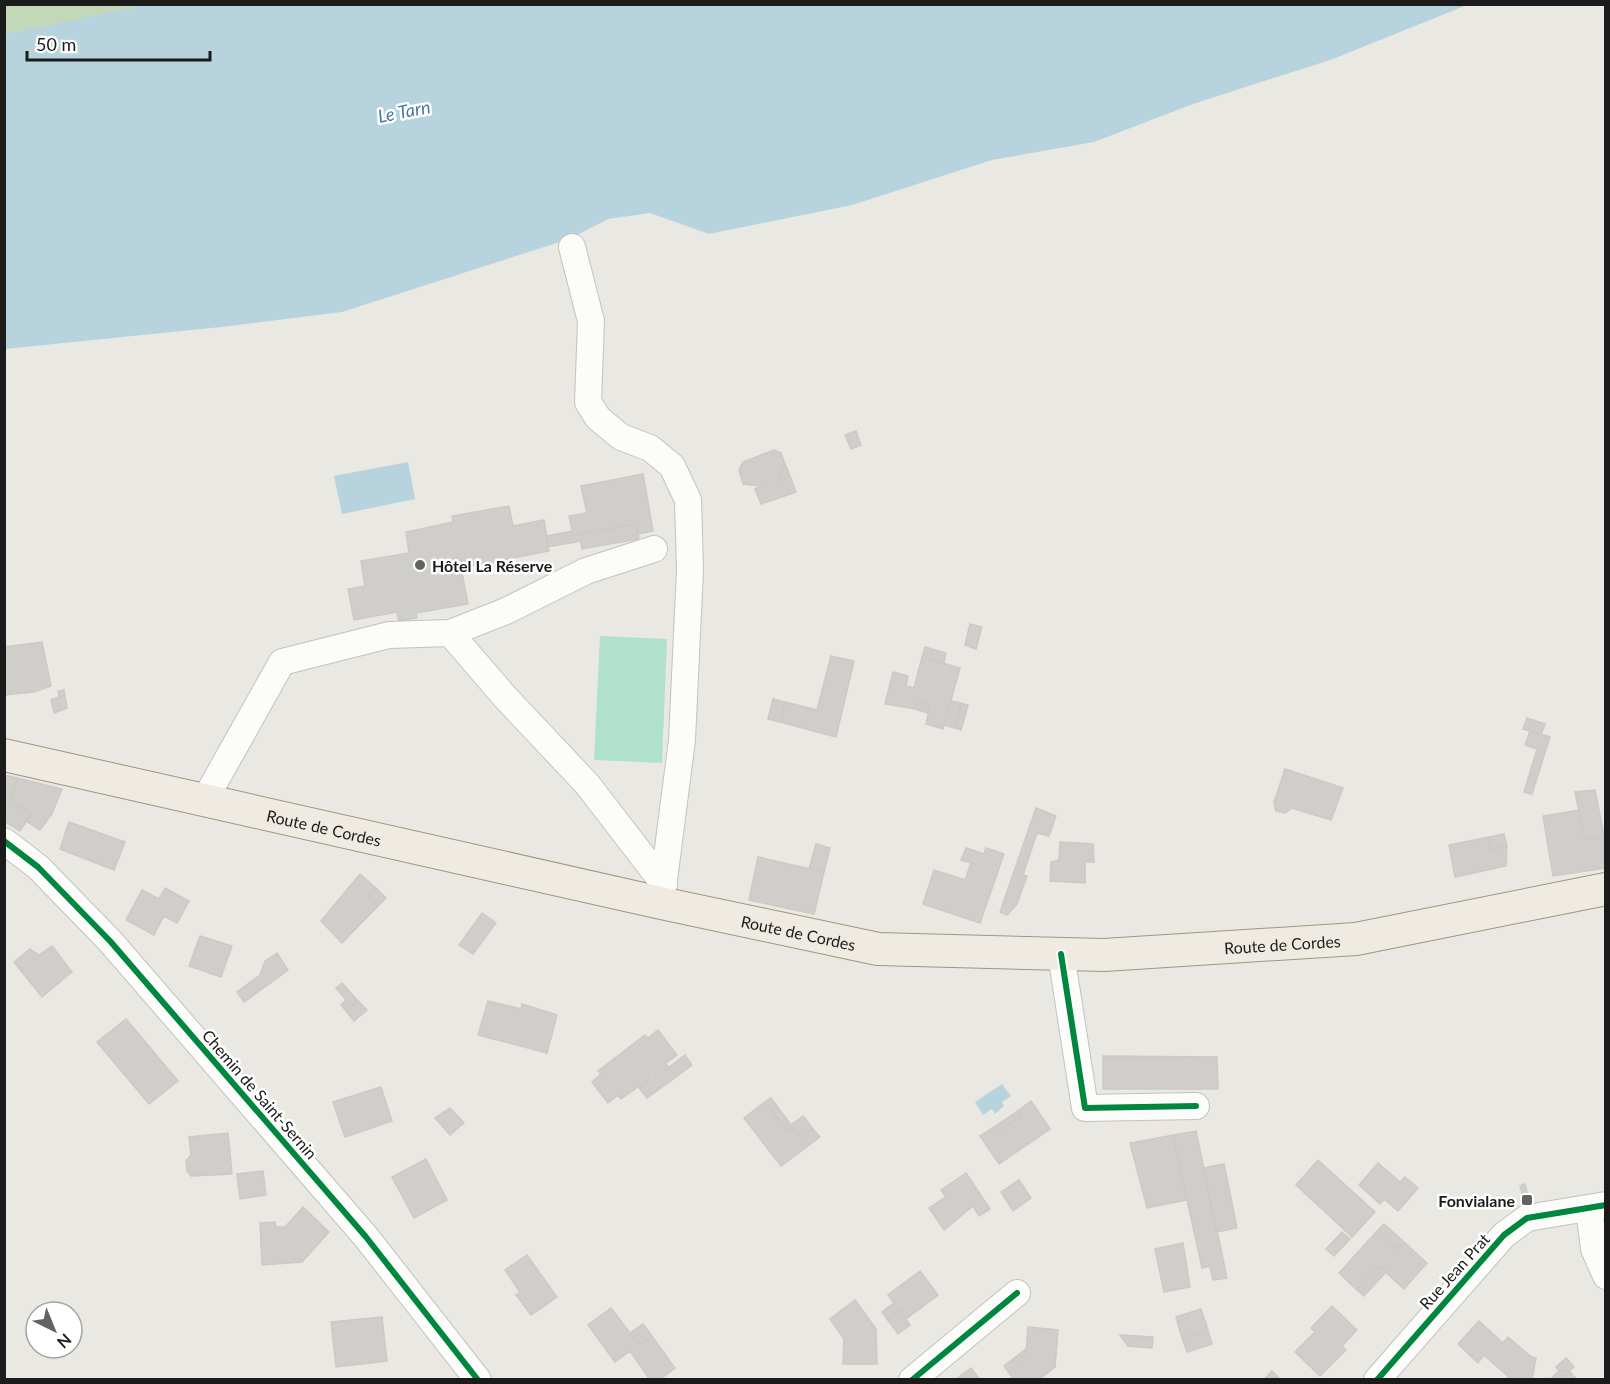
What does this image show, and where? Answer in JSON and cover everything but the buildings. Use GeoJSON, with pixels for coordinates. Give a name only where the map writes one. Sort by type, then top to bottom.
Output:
{"type":"FeatureCollection","features":[{"type":"Feature","properties":{"kind":"main road","name":"Route de Cordes"},"geometry":{"type":"LineString","coordinates":[[4,755],[204,801],[662,894],[878,949],[1104,955],[1356,939],[1605,889]]}},
{"type":"Feature","properties":{"kind":"street"},"geometry":{"type":"LineString","coordinates":[[572,247],[591,321],[588,402],[598,418],[621,437],[650,448],[672,466],[688,500],[690,570],[682,740],[662,894]]}},
{"type":"Feature","properties":{"kind":"street"},"geometry":{"type":"LineString","coordinates":[[204,801],[282,662],[388,635],[450,633],[506,611],[586,571],[654,549]]}},
{"type":"Feature","properties":{"kind":"street"},"geometry":{"type":"LineString","coordinates":[[450,633],[505,697],[586,784],[662,894]]}},
{"type":"Feature","properties":{"kind":"street","name":"Chemin de Saint-Sernin"},"geometry":{"type":"LineString","coordinates":[[4,841],[38,867],[110,941],[366,1237],[478,1380]]}},
{"type":"Feature","properties":{"kind":"street"},"geometry":{"type":"LineString","coordinates":[[1061,954],[1085,1108],[1196,1106]]}},
{"type":"Feature","properties":{"kind":"street"},"geometry":{"type":"LineString","coordinates":[[1598,1207],[1594,1249],[1605,1276]]}},
{"type":"Feature","properties":{"kind":"street","name":"Rue Jean Prat"},"geometry":{"type":"LineString","coordinates":[[1377,1380],[1504,1235],[1527,1218],[1598,1207]]}},
{"type":"Feature","properties":{"kind":"street"},"geometry":{"type":"LineString","coordinates":[[912,1380],[1017,1293]]}},
{"type":"Feature","properties":{"kind":"green space"},"geometry":{"type":"Polygon","coordinates":[[[5,4],[152,5],[5,34],[5,4]]]}},
{"type":"Feature","properties":{"kind":"green space"},"geometry":{"type":"Polygon","coordinates":[[[600,636],[667,639],[662,763],[594,760],[600,636]]]}},
{"type":"Feature","properties":{"kind":"water","name":"Le Tarn"},"geometry":{"type":"Polygon","coordinates":[[[152,4],[1467,5],[1333,59],[1193,104],[1094,142],[992,160],[852,205],[709,234],[650,213],[608,219],[569,239],[342,312],[5,349],[4,34],[152,4]]]}},
{"type":"Feature","properties":{"kind":"water"},"geometry":{"type":"Polygon","coordinates":[[[408,462],[415,499],[342,514],[334,476],[408,462]]]}},
{"type":"Feature","properties":{"kind":"water"},"geometry":{"type":"Polygon","coordinates":[[[1002,1084],[1011,1096],[1002,1102],[1004,1106],[995,1114],[992,1109],[983,1115],[975,1102],[1002,1084]]]}},
{"type":"Feature","properties":{"kind":"cycle path"},"geometry":{"type":"LineString","coordinates":[[4,841],[38,867],[110,941],[366,1237],[478,1380]]}},
{"type":"Feature","properties":{"kind":"cycle path"},"geometry":{"type":"LineString","coordinates":[[1061,954],[1085,1108],[1196,1106]]}},
{"type":"Feature","properties":{"kind":"cycle path"},"geometry":{"type":"LineString","coordinates":[[1377,1380],[1504,1235],[1527,1218],[1606,1205]]}},
{"type":"Feature","properties":{"kind":"cycle path"},"geometry":{"type":"LineString","coordinates":[[912,1380],[1017,1293]]}},
{"type":"Feature","properties":{"kind":"place","name":"Hôtel La Réserve"},"geometry":{"type":"Point","coordinates":[420,565]}},
{"type":"Feature","properties":{"kind":"place","name":"Fonvialane"},"geometry":{"type":"Point","coordinates":[1527,1200]}}]}
